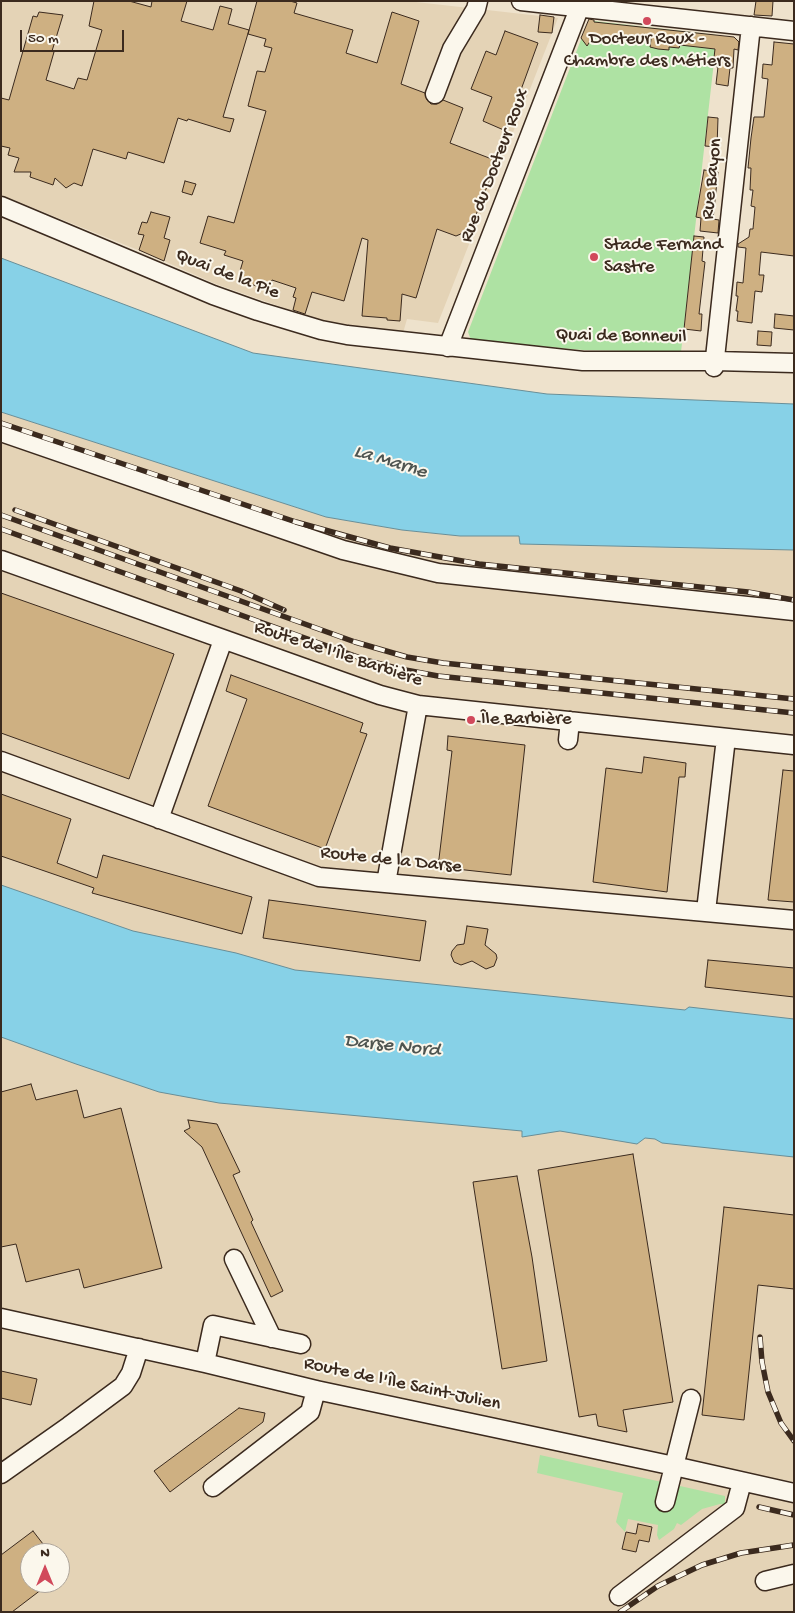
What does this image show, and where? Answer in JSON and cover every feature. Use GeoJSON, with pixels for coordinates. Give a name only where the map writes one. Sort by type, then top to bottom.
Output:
{"type":"FeatureCollection","features":[{"type":"Feature","properties":{"kind":"street"},"geometry":{"type":"LineString","coordinates":[[435,94],[452,49],[476,9],[478,1]]}},
{"type":"Feature","properties":{"kind":"street"},"geometry":{"type":"LineString","coordinates":[[521,1],[581,4],[794,31]]}},
{"type":"Feature","properties":{"kind":"street","name":"Rue du Docteur Roux"},"geometry":{"type":"LineString","coordinates":[[448,347],[581,4]]}},
{"type":"Feature","properties":{"kind":"street","name":"Rue Bayon"},"geometry":{"type":"LineString","coordinates":[[715,364],[751,26]]}},
{"type":"Feature","properties":{"kind":"street","name":"Quai de la Pie"},"geometry":{"type":"LineString","coordinates":[[1,206],[213,295],[258,311],[321,330],[347,335],[448,347]]}},
{"type":"Feature","properties":{"kind":"street","name":"Quai de Bonneuil"},"geometry":{"type":"LineString","coordinates":[[448,347],[583,361],[715,364],[794,363]]}},
{"type":"Feature","properties":{"kind":"street"},"geometry":{"type":"LineString","coordinates":[[1,432],[343,550],[438,573],[794,611]]}},
{"type":"Feature","properties":{"kind":"street","name":"Route de l'Île Barbière"},"geometry":{"type":"LineString","coordinates":[[1,560],[380,695],[418,705],[794,745]]}},
{"type":"Feature","properties":{"kind":"street"},"geometry":{"type":"LineString","coordinates":[[159,819],[223,640]]}},
{"type":"Feature","properties":{"kind":"street"},"geometry":{"type":"LineString","coordinates":[[386,883],[418,705]]}},
{"type":"Feature","properties":{"kind":"street"},"geometry":{"type":"LineString","coordinates":[[568,740],[570,721]]}},
{"type":"Feature","properties":{"kind":"street"},"geometry":{"type":"LineString","coordinates":[[706,911],[726,738]]}},
{"type":"Feature","properties":{"kind":"street","name":"Route de la Darse"},"geometry":{"type":"LineString","coordinates":[[1,761],[319,877],[794,920]]}},
{"type":"Feature","properties":{"kind":"street"},"geometry":{"type":"LineString","coordinates":[[234,1260],[272,1338]]}},
{"type":"Feature","properties":{"kind":"street","name":"Route de l'Île Saint-Julien"},"geometry":{"type":"LineString","coordinates":[[1,1318],[205,1363],[316,1390],[794,1493]]}},
{"type":"Feature","properties":{"kind":"street"},"geometry":{"type":"LineString","coordinates":[[205,1363],[213,1326],[301,1344]]}},
{"type":"Feature","properties":{"kind":"street"},"geometry":{"type":"LineString","coordinates":[[1,1474],[123,1386],[131,1373],[139,1348]]}},
{"type":"Feature","properties":{"kind":"street"},"geometry":{"type":"LineString","coordinates":[[213,1487],[310,1412],[316,1390]]}},
{"type":"Feature","properties":{"kind":"street"},"geometry":{"type":"LineString","coordinates":[[665,1502],[691,1399]]}},
{"type":"Feature","properties":{"kind":"street"},"geometry":{"type":"LineString","coordinates":[[619,1596],[735,1508],[742,1482]]}},
{"type":"Feature","properties":{"kind":"street"},"geometry":{"type":"LineString","coordinates":[[765,1580],[794,1574]]}},
{"type":"Feature","properties":{"kind":"shaded area"},"geometry":{"type":"Polygon","coordinates":[[[1,1],[407,1],[558,18],[438,323],[407,319],[403,333],[336,326],[216,284],[148,254],[1,195],[1,1]]]}},
{"type":"Feature","properties":{"kind":"shaded area"},"geometry":{"type":"Polygon","coordinates":[[[1,412],[326,517],[402,530],[460,536],[519,536],[520,544],[794,550],[794,1612],[1,1612],[1,412]]]}},
{"type":"Feature","properties":{"kind":"green space","name":"Stade Fernand Sastre"},"geometry":{"type":"Polygon","coordinates":[[[594,21],[717,35],[681,352],[583,350],[471,340],[468,332],[587,24],[594,21]]]}},
{"type":"Feature","properties":{"kind":"green space"},"geometry":{"type":"Polygon","coordinates":[[[540,1455],[725,1496],[725,1505],[720,1504],[702,1509],[681,1525],[677,1523],[674,1529],[659,1540],[657,1535],[658,1525],[628,1519],[625,1532],[616,1522],[623,1493],[537,1473],[540,1455]]]}},
{"type":"Feature","properties":{"kind":"water","name":"La Marne"},"geometry":{"type":"Polygon","coordinates":[[[1,258],[253,353],[547,394],[794,404],[794,550],[520,544],[519,536],[460,536],[402,530],[326,517],[1,412],[1,258]]]}},
{"type":"Feature","properties":{"kind":"water","name":"Darse Nord"},"geometry":{"type":"Polygon","coordinates":[[[1,885],[133,931],[236,953],[295,970],[685,1010],[689,1007],[794,1019],[794,1157],[662,1143],[655,1139],[645,1138],[637,1144],[560,1131],[522,1137],[522,1131],[219,1103],[159,1092],[76,1064],[1,1037],[1,885]]]}},
{"type":"Feature","properties":{"kind":"building"},"geometry":{"type":"Polygon","coordinates":[[[94,1],[129,1],[151,7],[152,1],[187,1],[181,21],[213,30],[220,6],[232,9],[228,24],[249,30],[223,117],[234,119],[230,132],[188,119],[187,121],[178,118],[164,163],[128,152],[126,159],[93,149],[82,186],[74,183],[66,188],[55,178],[53,185],[30,177],[31,172],[14,172],[19,158],[8,155],[10,148],[1,146],[1,98],[9,100],[33,16],[37,17],[39,12],[63,15],[52,51],[54,52],[46,80],[74,89],[78,78],[87,80],[102,30],[89,26],[94,1]]]}},
{"type":"Feature","properties":{"kind":"building"},"geometry":{"type":"Polygon","coordinates":[[[257,1],[290,1],[297,3],[294,13],[353,30],[346,53],[377,63],[392,12],[419,21],[401,84],[425,93],[427,100],[431,104],[437,104],[443,100],[463,108],[450,143],[497,161],[470,230],[456,236],[437,229],[416,298],[402,294],[400,321],[362,316],[368,240],[362,238],[344,301],[312,292],[305,314],[293,310],[296,298],[293,297],[296,288],[272,280],[269,290],[241,281],[244,272],[240,271],[243,261],[224,255],[226,251],[200,243],[208,216],[234,223],[266,111],[248,106],[257,71],[265,72],[272,48],[264,46],[266,39],[248,34],[257,1]]]}},
{"type":"Feature","properties":{"kind":"building"},"geometry":{"type":"Polygon","coordinates":[[[756,1],[773,1],[772,16],[754,15],[756,1]]]}},
{"type":"Feature","properties":{"kind":"building"},"geometry":{"type":"Polygon","coordinates":[[[540,15],[554,17],[552,33],[538,32],[540,15]]]}},
{"type":"Feature","properties":{"kind":"building"},"geometry":{"type":"Polygon","coordinates":[[[589,19],[594,20],[594,22],[734,37],[739,42],[738,50],[734,49],[733,68],[730,68],[728,86],[716,84],[718,67],[713,66],[715,49],[680,45],[679,48],[669,47],[669,50],[658,49],[650,47],[651,39],[630,37],[630,41],[593,37],[587,46],[581,38],[589,19]]]}},
{"type":"Feature","properties":{"kind":"building"},"geometry":{"type":"Polygon","coordinates":[[[505,31],[538,43],[506,131],[483,121],[492,97],[471,89],[486,51],[496,55],[505,31]]]}},
{"type":"Feature","properties":{"kind":"building"},"geometry":{"type":"Polygon","coordinates":[[[774,42],[794,44],[794,256],[761,252],[759,275],[764,275],[762,292],[755,291],[752,323],[737,321],[737,282],[743,283],[746,248],[738,247],[738,244],[749,237],[750,229],[753,229],[755,207],[751,206],[753,190],[750,190],[751,168],[748,168],[751,138],[754,117],[764,117],[768,79],[762,78],[763,64],[772,65],[774,42]]]}},
{"type":"Feature","properties":{"kind":"building"},"geometry":{"type":"Polygon","coordinates":[[[708,117],[718,118],[717,147],[705,146],[708,117]]]}},
{"type":"Feature","properties":{"kind":"building"},"geometry":{"type":"Polygon","coordinates":[[[704,170],[718,172],[713,219],[719,220],[718,233],[700,231],[701,218],[696,217],[704,170]]]}},
{"type":"Feature","properties":{"kind":"building"},"geometry":{"type":"Polygon","coordinates":[[[185,181],[196,184],[192,195],[182,192],[185,181]]]}},
{"type":"Feature","properties":{"kind":"building"},"geometry":{"type":"Polygon","coordinates":[[[151,212],[170,217],[164,238],[170,240],[164,261],[139,250],[144,235],[138,234],[142,222],[147,223],[151,212]]]}},
{"type":"Feature","properties":{"kind":"building"},"geometry":{"type":"Polygon","coordinates":[[[694,236],[704,237],[702,261],[705,262],[699,314],[702,314],[701,331],[684,329],[694,236]]]}},
{"type":"Feature","properties":{"kind":"building"},"geometry":{"type":"Polygon","coordinates":[[[775,314],[794,316],[794,330],[774,328],[775,314]]]}},
{"type":"Feature","properties":{"kind":"building"},"geometry":{"type":"Polygon","coordinates":[[[758,331],[772,332],[771,346],[757,345],[758,331]]]}},
{"type":"Feature","properties":{"kind":"building"},"geometry":{"type":"Polygon","coordinates":[[[1,593],[174,654],[129,779],[1,733],[1,593]]]}},
{"type":"Feature","properties":{"kind":"building"},"geometry":{"type":"Polygon","coordinates":[[[231,675],[363,723],[360,732],[367,734],[325,849],[208,806],[247,699],[226,691],[231,675]]]}},
{"type":"Feature","properties":{"kind":"building"},"geometry":{"type":"Polygon","coordinates":[[[448,736],[525,745],[511,875],[438,867],[452,751],[447,750],[448,736]]]}},
{"type":"Feature","properties":{"kind":"building"},"geometry":{"type":"Polygon","coordinates":[[[644,757],[686,763],[685,777],[679,777],[667,892],[593,882],[606,768],[642,773],[644,757]]]}},
{"type":"Feature","properties":{"kind":"building"},"geometry":{"type":"Polygon","coordinates":[[[783,770],[794,771],[794,902],[768,900],[783,770]]]}},
{"type":"Feature","properties":{"kind":"building"},"geometry":{"type":"Polygon","coordinates":[[[1,794],[71,819],[57,863],[97,878],[103,855],[252,897],[242,934],[92,893],[94,888],[1,856],[1,794]]]}},
{"type":"Feature","properties":{"kind":"building"},"geometry":{"type":"Polygon","coordinates":[[[269,900],[426,921],[420,961],[263,938],[269,900]]]}},
{"type":"Feature","properties":{"kind":"building"},"geometry":{"type":"Polygon","coordinates":[[[467,926],[488,929],[485,945],[496,954],[497,958],[494,966],[486,969],[472,961],[461,965],[454,962],[451,955],[452,951],[457,945],[464,944],[467,926]]]}},
{"type":"Feature","properties":{"kind":"building"},"geometry":{"type":"Polygon","coordinates":[[[708,960],[794,968],[794,997],[705,987],[708,960]]]}},
{"type":"Feature","properties":{"kind":"building"},"geometry":{"type":"Polygon","coordinates":[[[31,1084],[36,1100],[77,1090],[84,1118],[121,1108],[162,1268],[84,1288],[79,1269],[26,1282],[16,1244],[1,1247],[1,1092],[31,1084]]]}},
{"type":"Feature","properties":{"kind":"building"},"geometry":{"type":"Polygon","coordinates":[[[188,1120],[217,1124],[240,1172],[233,1175],[253,1220],[251,1222],[283,1291],[271,1297],[202,1147],[184,1131],[190,1128],[188,1120]]]}},
{"type":"Feature","properties":{"kind":"building"},"geometry":{"type":"Polygon","coordinates":[[[633,1154],[673,1402],[623,1410],[627,1432],[598,1426],[596,1414],[579,1417],[538,1170],[633,1154]]]}},
{"type":"Feature","properties":{"kind":"building"},"geometry":{"type":"Polygon","coordinates":[[[517,1176],[532,1257],[547,1361],[502,1369],[473,1182],[517,1176]]]}},
{"type":"Feature","properties":{"kind":"building"},"geometry":{"type":"Polygon","coordinates":[[[724,1207],[794,1215],[794,1289],[758,1285],[744,1420],[702,1415],[724,1207]]]}},
{"type":"Feature","properties":{"kind":"building"},"geometry":{"type":"Polygon","coordinates":[[[1,1371],[37,1379],[31,1405],[1,1398],[1,1371]]]}},
{"type":"Feature","properties":{"kind":"building"},"geometry":{"type":"Polygon","coordinates":[[[239,1408],[265,1413],[263,1422],[170,1492],[154,1471],[239,1408]]]}},
{"type":"Feature","properties":{"kind":"building"},"geometry":{"type":"Polygon","coordinates":[[[638,1524],[652,1527],[649,1542],[639,1540],[636,1552],[622,1549],[626,1532],[636,1534],[638,1524]]]}},
{"type":"Feature","properties":{"kind":"building"},"geometry":{"type":"Polygon","coordinates":[[[33,1531],[42,1543],[20,1543],[20,1593],[37,1593],[12,1612],[1,1612],[1,1555],[33,1531]]]}},
{"type":"Feature","properties":{"kind":"railway"},"geometry":{"type":"LineString","coordinates":[[1,423],[296,522],[390,548],[479,564],[748,592],[794,600]]}},
{"type":"Feature","properties":{"kind":"railway"},"geometry":{"type":"LineString","coordinates":[[15,510],[241,591],[284,610]]}},
{"type":"Feature","properties":{"kind":"railway"},"geometry":{"type":"LineString","coordinates":[[1,515],[355,642],[407,657],[443,663],[794,699]]}},
{"type":"Feature","properties":{"kind":"railway"},"geometry":{"type":"LineString","coordinates":[[1,529],[369,661],[400,669],[438,676],[794,713]]}},
{"type":"Feature","properties":{"kind":"railway"},"geometry":{"type":"LineString","coordinates":[[760,1337],[762,1362],[768,1392],[781,1423],[794,1441]]}},
{"type":"Feature","properties":{"kind":"railway"},"geometry":{"type":"LineString","coordinates":[[759,1507],[794,1515]]}},
{"type":"Feature","properties":{"kind":"railway"},"geometry":{"type":"LineString","coordinates":[[620,1612],[658,1586],[702,1565],[741,1553],[794,1545]]}},
{"type":"Feature","properties":{"kind":"place","name":"Docteur Roux - Chambre des Métiers"},"geometry":{"type":"Point","coordinates":[647,21]}},
{"type":"Feature","properties":{"kind":"place","name":"Stade Fernand Sastre"},"geometry":{"type":"Point","coordinates":[594,257]}},
{"type":"Feature","properties":{"kind":"place","name":"Île Barbière"},"geometry":{"type":"Point","coordinates":[471,720]}}]}
